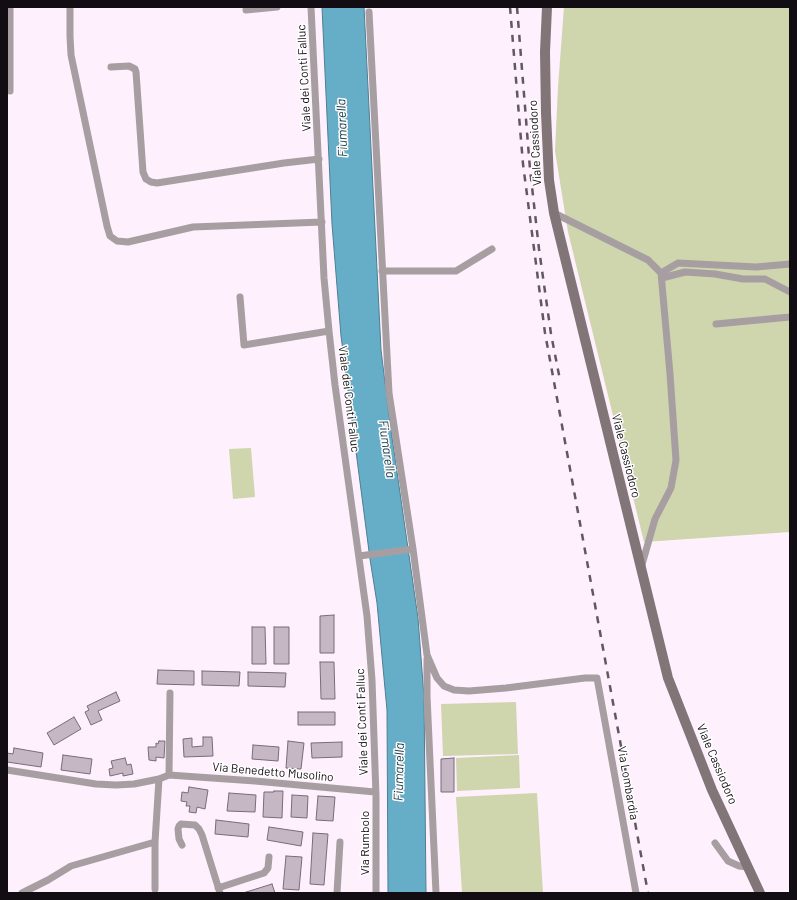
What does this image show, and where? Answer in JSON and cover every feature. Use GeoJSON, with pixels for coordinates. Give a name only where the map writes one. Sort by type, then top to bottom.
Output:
{"type":"FeatureCollection","features":[{"type":"Feature","properties":{"kind":"main road","name":"Viale Cassiodoro"},"geometry":{"type":"LineString","coordinates":[[547,7],[545,52],[546,113],[549,180],[554,213],[640,571],[673,694],[712,790],[760,893]]}},
{"type":"Feature","properties":{"kind":"street"},"geometry":{"type":"LineString","coordinates":[[10,7],[10,91]]}},
{"type":"Feature","properties":{"kind":"street"},"geometry":{"type":"LineString","coordinates":[[70,7],[71,55],[110,236],[117,241],[128,242],[193,227],[322,222]]}},
{"type":"Feature","properties":{"kind":"street"},"geometry":{"type":"LineString","coordinates":[[246,10],[277,7]]}},
{"type":"Feature","properties":{"kind":"street","name":"Viale dei Conti Falluc"},"geometry":{"type":"LineString","coordinates":[[311,7],[324,278],[335,384],[367,616],[372,680],[376,792]]}},
{"type":"Feature","properties":{"kind":"street"},"geometry":{"type":"LineString","coordinates":[[369,12],[389,393],[427,656],[427,696],[436,893]]}},
{"type":"Feature","properties":{"kind":"street"},"geometry":{"type":"LineString","coordinates":[[111,67],[129,66],[135,69],[142,172],[151,182],[157,183],[319,159]]}},
{"type":"Feature","properties":{"kind":"street"},"geometry":{"type":"LineString","coordinates":[[554,213],[648,260],[661,275],[676,460],[671,488],[655,519],[640,571]]}},
{"type":"Feature","properties":{"kind":"street"},"geometry":{"type":"LineString","coordinates":[[382,271],[456,271],[492,249]]}},
{"type":"Feature","properties":{"kind":"street"},"geometry":{"type":"LineString","coordinates":[[661,275],[678,263],[756,267],[790,264]]}},
{"type":"Feature","properties":{"kind":"street"},"geometry":{"type":"LineString","coordinates":[[661,275],[685,272],[715,274],[743,279],[765,279],[790,292]]}},
{"type":"Feature","properties":{"kind":"street"},"geometry":{"type":"LineString","coordinates":[[240,297],[244,345],[329,331]]}},
{"type":"Feature","properties":{"kind":"street"},"geometry":{"type":"LineString","coordinates":[[716,324],[790,317]]}},
{"type":"Feature","properties":{"kind":"street"},"geometry":{"type":"LineString","coordinates":[[359,556],[411,550]]}},
{"type":"Feature","properties":{"kind":"street","name":"Via Lombardia"},"geometry":{"type":"LineString","coordinates":[[427,656],[437,678],[444,686],[459,690],[506,688],[585,678],[597,678],[636,893]]}},
{"type":"Feature","properties":{"kind":"street"},"geometry":{"type":"LineString","coordinates":[[169,775],[170,693]]}},
{"type":"Feature","properties":{"kind":"street","name":"Via Benedetto Musolino"},"geometry":{"type":"LineString","coordinates":[[7,770],[109,785],[134,784],[159,779],[169,775],[376,792]]}},
{"type":"Feature","properties":{"kind":"street"},"geometry":{"type":"LineString","coordinates":[[155,889],[155,842],[159,779]]}},
{"type":"Feature","properties":{"kind":"street","name":"Via Rumbolo"},"geometry":{"type":"LineString","coordinates":[[376,792],[376,893]]}},
{"type":"Feature","properties":{"kind":"street"},"geometry":{"type":"LineString","coordinates":[[182,845],[179,839],[179,826],[181,824],[195,825],[199,828],[219,890],[264,873],[268,868],[269,858]]}},
{"type":"Feature","properties":{"kind":"street"},"geometry":{"type":"LineString","coordinates":[[22,893],[71,866],[155,842]]}},
{"type":"Feature","properties":{"kind":"street"},"geometry":{"type":"LineString","coordinates":[[337,893],[340,842]]}},
{"type":"Feature","properties":{"kind":"street"},"geometry":{"type":"LineString","coordinates":[[715,843],[728,861],[739,866],[748,867]]}},
{"type":"Feature","properties":{"kind":"green space"},"geometry":{"type":"Polygon","coordinates":[[[564,7],[790,7],[790,532],[644,542],[568,232],[555,151],[564,7]]]}},
{"type":"Feature","properties":{"kind":"green space"},"geometry":{"type":"Polygon","coordinates":[[[251,448],[255,497],[233,499],[229,449],[251,448]]]}},
{"type":"Feature","properties":{"kind":"green space"},"geometry":{"type":"Polygon","coordinates":[[[516,702],[518,754],[443,756],[441,704],[516,702]]]}},
{"type":"Feature","properties":{"kind":"green space"},"geometry":{"type":"Polygon","coordinates":[[[519,755],[520,788],[457,791],[456,758],[519,755]]]}},
{"type":"Feature","properties":{"kind":"green space"},"geometry":{"type":"Polygon","coordinates":[[[537,793],[543,893],[462,893],[456,797],[537,793]]]}},
{"type":"Feature","properties":{"kind":"water","name":"Fiumarella"},"geometry":{"type":"Polygon","coordinates":[[[322,7],[364,7],[381,350],[418,618],[424,697],[426,893],[388,893],[387,710],[377,603],[341,336],[332,224],[322,7]]]}},
{"type":"Feature","properties":{"kind":"building"},"geometry":{"type":"Polygon","coordinates":[[[334,615],[334,653],[320,653],[320,616],[334,615]]]}},
{"type":"Feature","properties":{"kind":"building"},"geometry":{"type":"Polygon","coordinates":[[[252,627],[265,627],[266,664],[252,664],[252,627]]]}},
{"type":"Feature","properties":{"kind":"building"},"geometry":{"type":"Polygon","coordinates":[[[274,627],[289,627],[289,664],[274,664],[274,627]]]}},
{"type":"Feature","properties":{"kind":"building"},"geometry":{"type":"Polygon","coordinates":[[[320,662],[334,662],[335,699],[321,699],[320,662]]]}},
{"type":"Feature","properties":{"kind":"building"},"geometry":{"type":"Polygon","coordinates":[[[158,670],[194,671],[194,685],[157,684],[158,670]]]}},
{"type":"Feature","properties":{"kind":"building"},"geometry":{"type":"Polygon","coordinates":[[[202,671],[240,672],[239,686],[202,685],[202,671]]]}},
{"type":"Feature","properties":{"kind":"building"},"geometry":{"type":"Polygon","coordinates":[[[248,672],[286,673],[285,687],[248,686],[248,672]]]}},
{"type":"Feature","properties":{"kind":"building"},"geometry":{"type":"Polygon","coordinates":[[[116,692],[120,701],[98,711],[102,720],[91,725],[85,712],[89,710],[87,706],[116,692]]]}},
{"type":"Feature","properties":{"kind":"building"},"geometry":{"type":"Polygon","coordinates":[[[298,712],[335,712],[335,725],[298,725],[298,712]]]}},
{"type":"Feature","properties":{"kind":"building"},"geometry":{"type":"Polygon","coordinates":[[[74,717],[81,729],[54,745],[47,733],[74,717]]]}},
{"type":"Feature","properties":{"kind":"building"},"geometry":{"type":"Polygon","coordinates":[[[203,737],[212,737],[213,756],[184,757],[183,739],[192,738],[192,747],[203,746],[203,737]]]}},
{"type":"Feature","properties":{"kind":"building"},"geometry":{"type":"Polygon","coordinates":[[[159,741],[165,741],[164,758],[156,757],[156,761],[149,760],[148,747],[156,747],[156,743],[158,744],[159,741]]]}},
{"type":"Feature","properties":{"kind":"building"},"geometry":{"type":"Polygon","coordinates":[[[288,741],[304,743],[301,769],[286,768],[288,741]]]}},
{"type":"Feature","properties":{"kind":"building"},"geometry":{"type":"Polygon","coordinates":[[[342,742],[342,757],[312,758],[311,743],[342,742]]]}},
{"type":"Feature","properties":{"kind":"building"},"geometry":{"type":"Polygon","coordinates":[[[253,745],[279,747],[278,761],[252,759],[253,745]]]}},
{"type":"Feature","properties":{"kind":"building"},"geometry":{"type":"Polygon","coordinates":[[[14,748],[43,753],[41,767],[7,762],[7,753],[13,754],[14,748]]]}},
{"type":"Feature","properties":{"kind":"building"},"geometry":{"type":"Polygon","coordinates":[[[63,755],[92,759],[90,774],[61,770],[63,755]]]}},
{"type":"Feature","properties":{"kind":"building"},"geometry":{"type":"Polygon","coordinates":[[[125,758],[127,765],[131,764],[133,774],[123,776],[123,773],[110,776],[109,769],[113,768],[111,761],[125,758]]]}},
{"type":"Feature","properties":{"kind":"building"},"geometry":{"type":"Polygon","coordinates":[[[454,758],[454,792],[441,792],[441,759],[454,758]]]}},
{"type":"Feature","properties":{"kind":"building"},"geometry":{"type":"Polygon","coordinates":[[[189,787],[208,790],[205,809],[197,807],[196,813],[189,812],[190,806],[186,806],[187,802],[181,801],[182,792],[188,793],[189,787]]]}},
{"type":"Feature","properties":{"kind":"building"},"geometry":{"type":"Polygon","coordinates":[[[283,791],[282,818],[263,817],[264,792],[283,791]]]}},
{"type":"Feature","properties":{"kind":"building"},"geometry":{"type":"Polygon","coordinates":[[[229,793],[256,795],[255,812],[227,811],[229,793]]]}},
{"type":"Feature","properties":{"kind":"building"},"geometry":{"type":"Polygon","coordinates":[[[292,795],[308,796],[307,818],[291,817],[292,795]]]}},
{"type":"Feature","properties":{"kind":"building"},"geometry":{"type":"Polygon","coordinates":[[[318,796],[335,797],[333,821],[316,820],[318,796]]]}},
{"type":"Feature","properties":{"kind":"building"},"geometry":{"type":"Polygon","coordinates":[[[216,820],[249,824],[248,837],[215,834],[216,820]]]}},
{"type":"Feature","properties":{"kind":"building"},"geometry":{"type":"Polygon","coordinates":[[[269,827],[303,832],[301,846],[267,840],[269,827]]]}},
{"type":"Feature","properties":{"kind":"building"},"geometry":{"type":"Polygon","coordinates":[[[313,833],[328,834],[324,885],[310,884],[313,833]]]}},
{"type":"Feature","properties":{"kind":"building"},"geometry":{"type":"Polygon","coordinates":[[[286,856],[302,857],[299,890],[283,889],[286,856]]]}},
{"type":"Feature","properties":{"kind":"building"},"geometry":{"type":"Polygon","coordinates":[[[272,884],[275,893],[243,893],[272,884]]]}},
{"type":"Feature","properties":{"kind":"railway"},"geometry":{"type":"LineString","coordinates":[[510,7],[523,164],[545,333],[648,893]]}},
{"type":"Feature","properties":{"kind":"railway"},"geometry":{"type":"LineString","coordinates":[[517,7],[530,169],[539,249],[551,334],[560,380]]}}]}
